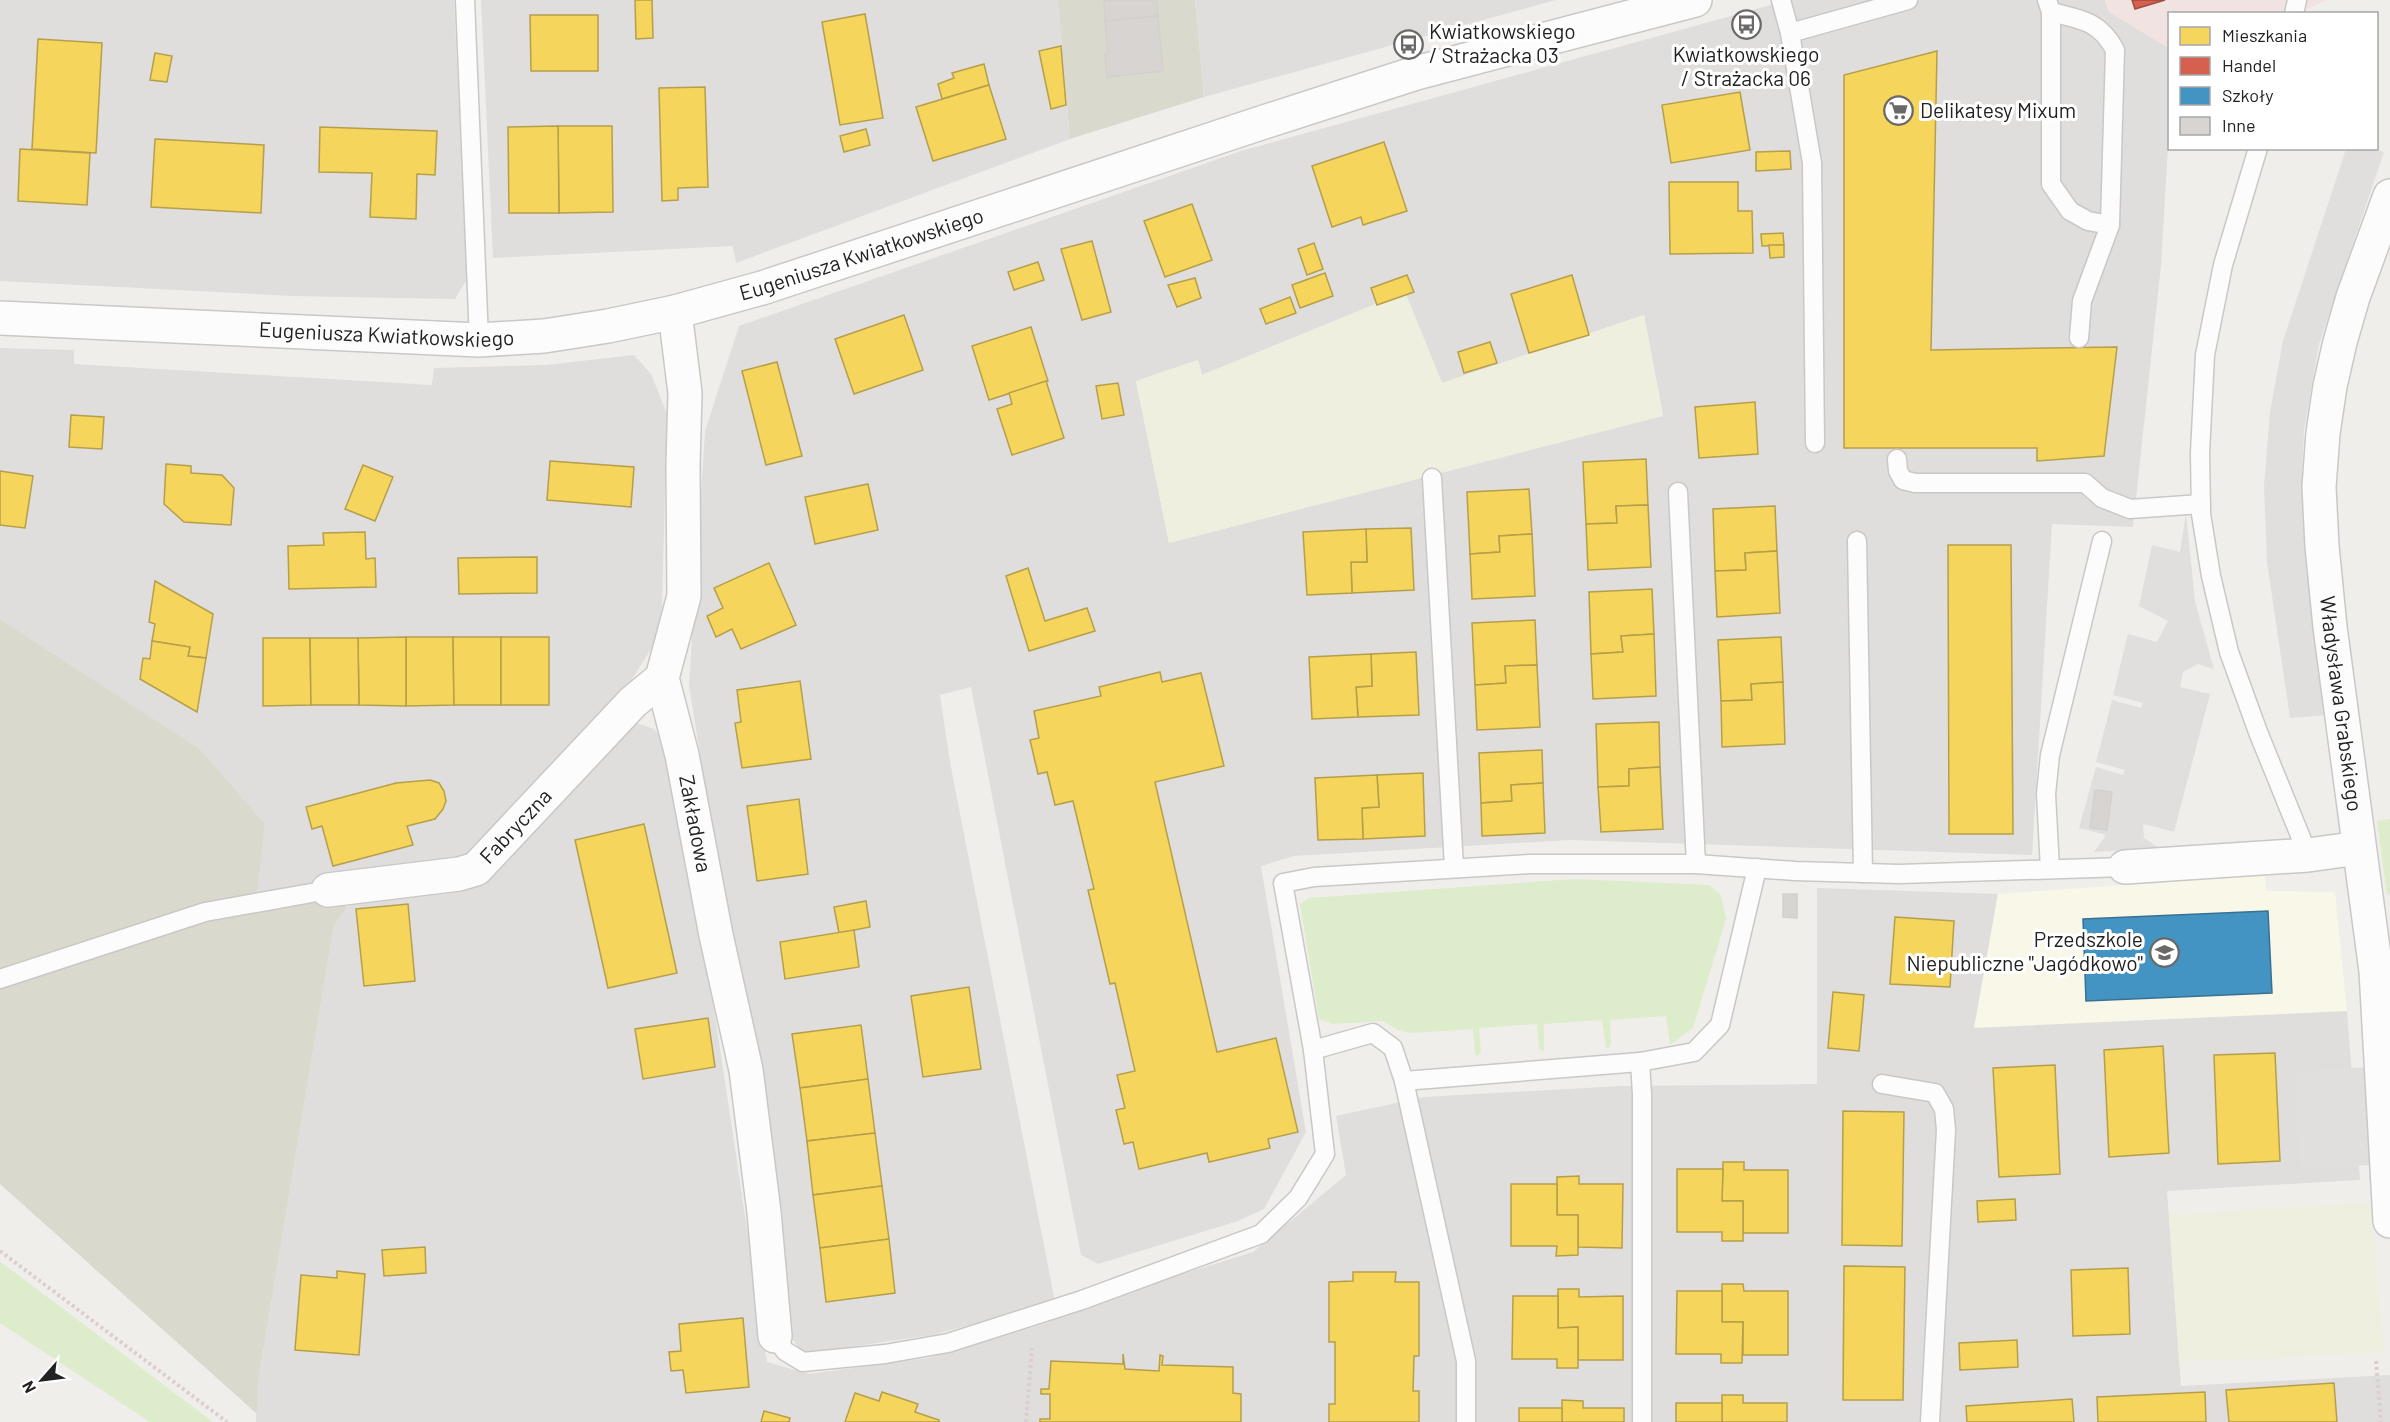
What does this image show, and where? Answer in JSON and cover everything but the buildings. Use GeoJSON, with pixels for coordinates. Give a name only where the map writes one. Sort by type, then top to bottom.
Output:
{"type":"FeatureCollection","features":[{"type":"Feature","properties":{"kind":"street","name":"Eugeniusza Kwiatkowskiego"},"geometry":{"type":"LineString","coordinates":[[0,318],[479,340],[544,336],[675,312],[762,288],[1416,74],[1695,0]]}},
{"type":"Feature","properties":{"kind":"street","name":"Władysława Grabskiego"},"geometry":{"type":"LineString","coordinates":[[2390,196],[2354,297],[2338,353],[2323,433],[2319,487],[2330,627],[2359,848],[2383,971],[2390,1221]]}},
{"type":"Feature","properties":{"kind":"street","name":"Zakładowa"},"geometry":{"type":"LineString","coordinates":[[675,312],[685,393],[682,466],[684,596],[662,678],[682,755],[716,935],[746,1070],[764,1212],[775,1336]]}},
{"type":"Feature","properties":{"kind":"street","name":"Fabryczna"},"geometry":{"type":"LineString","coordinates":[[328,890],[459,874],[476,869],[633,702],[662,678]]}},
{"type":"Feature","properties":{"kind":"street"},"geometry":{"type":"LineString","coordinates":[[2125,867],[2308,855],[2359,848]]}},
{"type":"Feature","properties":{"kind":"lane"},"geometry":{"type":"LineString","coordinates":[[465,0],[479,340]]}},
{"type":"Feature","properties":{"kind":"lane"},"geometry":{"type":"LineString","coordinates":[[1781,0],[1790,33],[1812,163],[1815,443]]}},
{"type":"Feature","properties":{"kind":"lane"},"geometry":{"type":"LineString","coordinates":[[1790,33],[1908,0]]}},
{"type":"Feature","properties":{"kind":"lane"},"geometry":{"type":"LineString","coordinates":[[2079,338],[2082,301],[2110,225],[2115,50],[2107,36],[2096,26],[2049,6],[2051,184],[2070,211],[2088,221],[2110,225]]}},
{"type":"Feature","properties":{"kind":"lane"},"geometry":{"type":"LineString","coordinates":[[2257,150],[2223,265],[2205,355],[2200,453],[2201,504],[2211,576],[2229,652],[2258,732],[2308,855]]}},
{"type":"Feature","properties":{"kind":"lane"},"geometry":{"type":"LineString","coordinates":[[1897,459],[1898,471],[1903,480],[1915,483],[2085,483],[2102,498],[2130,509],[2201,504]]}},
{"type":"Feature","properties":{"kind":"lane"},"geometry":{"type":"LineString","coordinates":[[1432,478],[1454,867]]}},
{"type":"Feature","properties":{"kind":"lane"},"geometry":{"type":"LineString","coordinates":[[1678,492],[1696,864]]}},
{"type":"Feature","properties":{"kind":"lane"},"geometry":{"type":"LineString","coordinates":[[1857,541],[1863,873]]}},
{"type":"Feature","properties":{"kind":"lane"},"geometry":{"type":"LineString","coordinates":[[2050,869],[2046,794],[2050,755],[2102,541]]}},
{"type":"Feature","properties":{"kind":"lane"},"geometry":{"type":"LineString","coordinates":[[775,1336],[785,1351],[803,1362],[885,1354],[948,1342],[1034,1315],[1261,1234],[1298,1198],[1325,1154],[1313,1050],[1283,883],[1314,876],[1454,867],[1552,864],[1696,864],[1899,874],[2125,867]]}},
{"type":"Feature","properties":{"kind":"lane"},"geometry":{"type":"LineString","coordinates":[[1404,1081],[1640,1062],[1694,1052],[1720,1025],[1757,868]]}},
{"type":"Feature","properties":{"kind":"lane"},"geometry":{"type":"LineString","coordinates":[[0,979],[205,912],[328,890]]}},
{"type":"Feature","properties":{"kind":"lane"},"geometry":{"type":"LineString","coordinates":[[1313,1050],[1373,1034],[1392,1048],[1404,1081],[1466,1361],[1466,1422]]}},
{"type":"Feature","properties":{"kind":"lane"},"geometry":{"type":"LineString","coordinates":[[1640,1062],[1642,1094],[1642,1422]]}},
{"type":"Feature","properties":{"kind":"lane"},"geometry":{"type":"LineString","coordinates":[[1882,1084],[1935,1093],[1944,1108],[1946,1130],[1930,1422]]}},
{"type":"Feature","properties":{"kind":"path"},"geometry":{"type":"LineString","coordinates":[[0,1251],[226,1422]]}},
{"type":"Feature","properties":{"kind":"path"},"geometry":{"type":"LineString","coordinates":[[1026,1422],[1034,1315]]}},
{"type":"Feature","properties":{"kind":"path"},"geometry":{"type":"LineString","coordinates":[[2376,1362],[2381,1422]]}},
{"type":"Feature","properties":{"kind":"shaded area"},"geometry":{"type":"Polygon","coordinates":[[[0,0],[454,0],[467,279],[455,299],[293,296],[0,281],[0,0]]]}},
{"type":"Feature","properties":{"kind":"shaded area"},"geometry":{"type":"Polygon","coordinates":[[[481,0],[1058,0],[1070,139],[736,263],[733,246],[493,258],[481,0]]]}},
{"type":"Feature","properties":{"kind":"shaded area"},"geometry":{"type":"Polygon","coordinates":[[[1058,0],[1195,0],[1204,97],[1070,139],[1058,0]]]}},
{"type":"Feature","properties":{"kind":"shaded area"},"geometry":{"type":"Polygon","coordinates":[[[1195,0],[1556,0],[1204,97],[1195,0]]]}},
{"type":"Feature","properties":{"kind":"shaded area"},"geometry":{"type":"Polygon","coordinates":[[[1789,0],[2105,0],[2109,12],[2168,47],[2168,148],[2161,265],[2133,527],[2052,524],[2032,855],[1570,840],[1294,856],[1261,866],[1306,1132],[1264,1209],[1238,1221],[1098,1264],[1081,1255],[971,687],[940,695],[950,762],[1055,1302],[932,1335],[815,1352],[801,1351],[783,1326],[742,1011],[689,686],[705,431],[739,326],[1241,151],[1789,0]],[[1405,292],[1202,375],[1198,360],[1136,381],[1169,543],[1663,415],[1644,315],[1442,383],[1405,292]]]}},
{"type":"Feature","properties":{"kind":"shaded area"},"geometry":{"type":"Polygon","coordinates":[[[2105,0],[2327,0],[2300,12],[2168,12],[2168,47],[2109,12],[2105,0]]]}},
{"type":"Feature","properties":{"kind":"shaded area"},"geometry":{"type":"Polygon","coordinates":[[[2346,150],[2384,152],[2319,344],[2304,430],[2302,471],[2306,570],[2327,715],[2290,718],[2267,562],[2264,486],[2270,412],[2283,341],[2346,150]]]}},
{"type":"Feature","properties":{"kind":"shaded area"},"geometry":{"type":"Polygon","coordinates":[[[0,348],[74,350],[74,364],[432,385],[434,368],[546,365],[634,355],[651,374],[667,414],[662,606],[655,643],[631,681],[516,818],[474,852],[439,861],[256,893],[265,824],[200,749],[0,619],[0,348]]]}},
{"type":"Feature","properties":{"kind":"shaded area"},"geometry":{"type":"Polygon","coordinates":[[[2186,513],[2195,602],[2214,669],[2198,664],[2183,672],[2180,687],[2210,694],[2174,832],[2143,824],[2144,838],[2159,848],[2094,852],[2106,835],[2079,828],[2096,767],[2123,775],[2125,770],[2096,762],[2112,700],[2141,708],[2143,703],[2113,695],[2128,634],[2157,642],[2168,621],[2139,606],[2152,545],[2180,552],[2186,513]]]}},
{"type":"Feature","properties":{"kind":"shaded area"},"geometry":{"type":"Polygon","coordinates":[[[0,619],[200,749],[265,824],[257,893],[331,881],[347,908],[334,925],[258,1382],[257,1414],[0,1184],[0,619]]]}},
{"type":"Feature","properties":{"kind":"shaded area"},"geometry":{"type":"Polygon","coordinates":[[[630,721],[654,729],[669,748],[712,995],[767,1362],[809,1374],[928,1358],[1043,1324],[1131,1290],[1253,1252],[1346,1175],[1336,1116],[1424,1097],[1621,1086],[1817,1084],[1817,888],[1998,894],[1975,1027],[2347,1011],[2360,1180],[2167,1191],[2181,1386],[2390,1375],[2390,1422],[256,1422],[258,1382],[334,925],[352,901],[455,889],[630,721]]]}},
{"type":"Feature","properties":{"kind":"shaded area","name":"Przedszkole Niepubliczne \"Jagódkowo\""},"geometry":{"type":"Polygon","coordinates":[[[2265,875],[2266,891],[2335,892],[2347,1011],[1974,1028],[1998,894],[2265,875]]]}},
{"type":"Feature","properties":{"kind":"shaded area"},"geometry":{"type":"Polygon","coordinates":[[[2369,1067],[2374,1165],[2300,1168],[2295,1071],[2369,1067]]]}},
{"type":"Feature","properties":{"kind":"green space"},"geometry":{"type":"Polygon","coordinates":[[[1405,292],[1442,383],[1644,315],[1663,416],[1169,543],[1136,381],[1198,360],[1202,375],[1405,292]]]}},
{"type":"Feature","properties":{"kind":"green space"},"geometry":{"type":"Polygon","coordinates":[[[2390,819],[2390,894],[2387,895],[2377,821],[2390,819]]]}},
{"type":"Feature","properties":{"kind":"green space"},"geometry":{"type":"Polygon","coordinates":[[[1574,879],[1709,885],[1721,895],[1726,919],[1693,1028],[1670,1045],[1666,1016],[1610,1020],[1611,1044],[1609,1048],[1606,1048],[1602,1020],[1544,1024],[1544,1051],[1539,1049],[1537,1024],[1479,1028],[1481,1053],[1477,1056],[1473,1029],[1413,1033],[1400,1031],[1382,1021],[1332,1024],[1319,1019],[1300,904],[1309,898],[1574,879]]]}},
{"type":"Feature","properties":{"kind":"green space"},"geometry":{"type":"Polygon","coordinates":[[[2371,1202],[2384,1353],[2179,1362],[2169,1215],[2371,1202]]]}},
{"type":"Feature","properties":{"kind":"green space"},"geometry":{"type":"Polygon","coordinates":[[[0,1262],[213,1422],[150,1422],[0,1323],[0,1262]]]}},
{"type":"Feature","properties":{"kind":"place","name":"Kwiatkowskiego / Strażacka 06"},"geometry":{"type":"Point","coordinates":[1746,24]}},
{"type":"Feature","properties":{"kind":"place","name":"Kwiatkowskiego / Strażacka 03"},"geometry":{"type":"Point","coordinates":[1408,44]}},
{"type":"Feature","properties":{"kind":"place","name":"Delikatesy Mixum"},"geometry":{"type":"Point","coordinates":[1899,111]}},
{"type":"Feature","properties":{"kind":"place","name":"Przedszkole Niepubliczne \"Jagódkowo\""},"geometry":{"type":"Point","coordinates":[2164,952]}}]}
